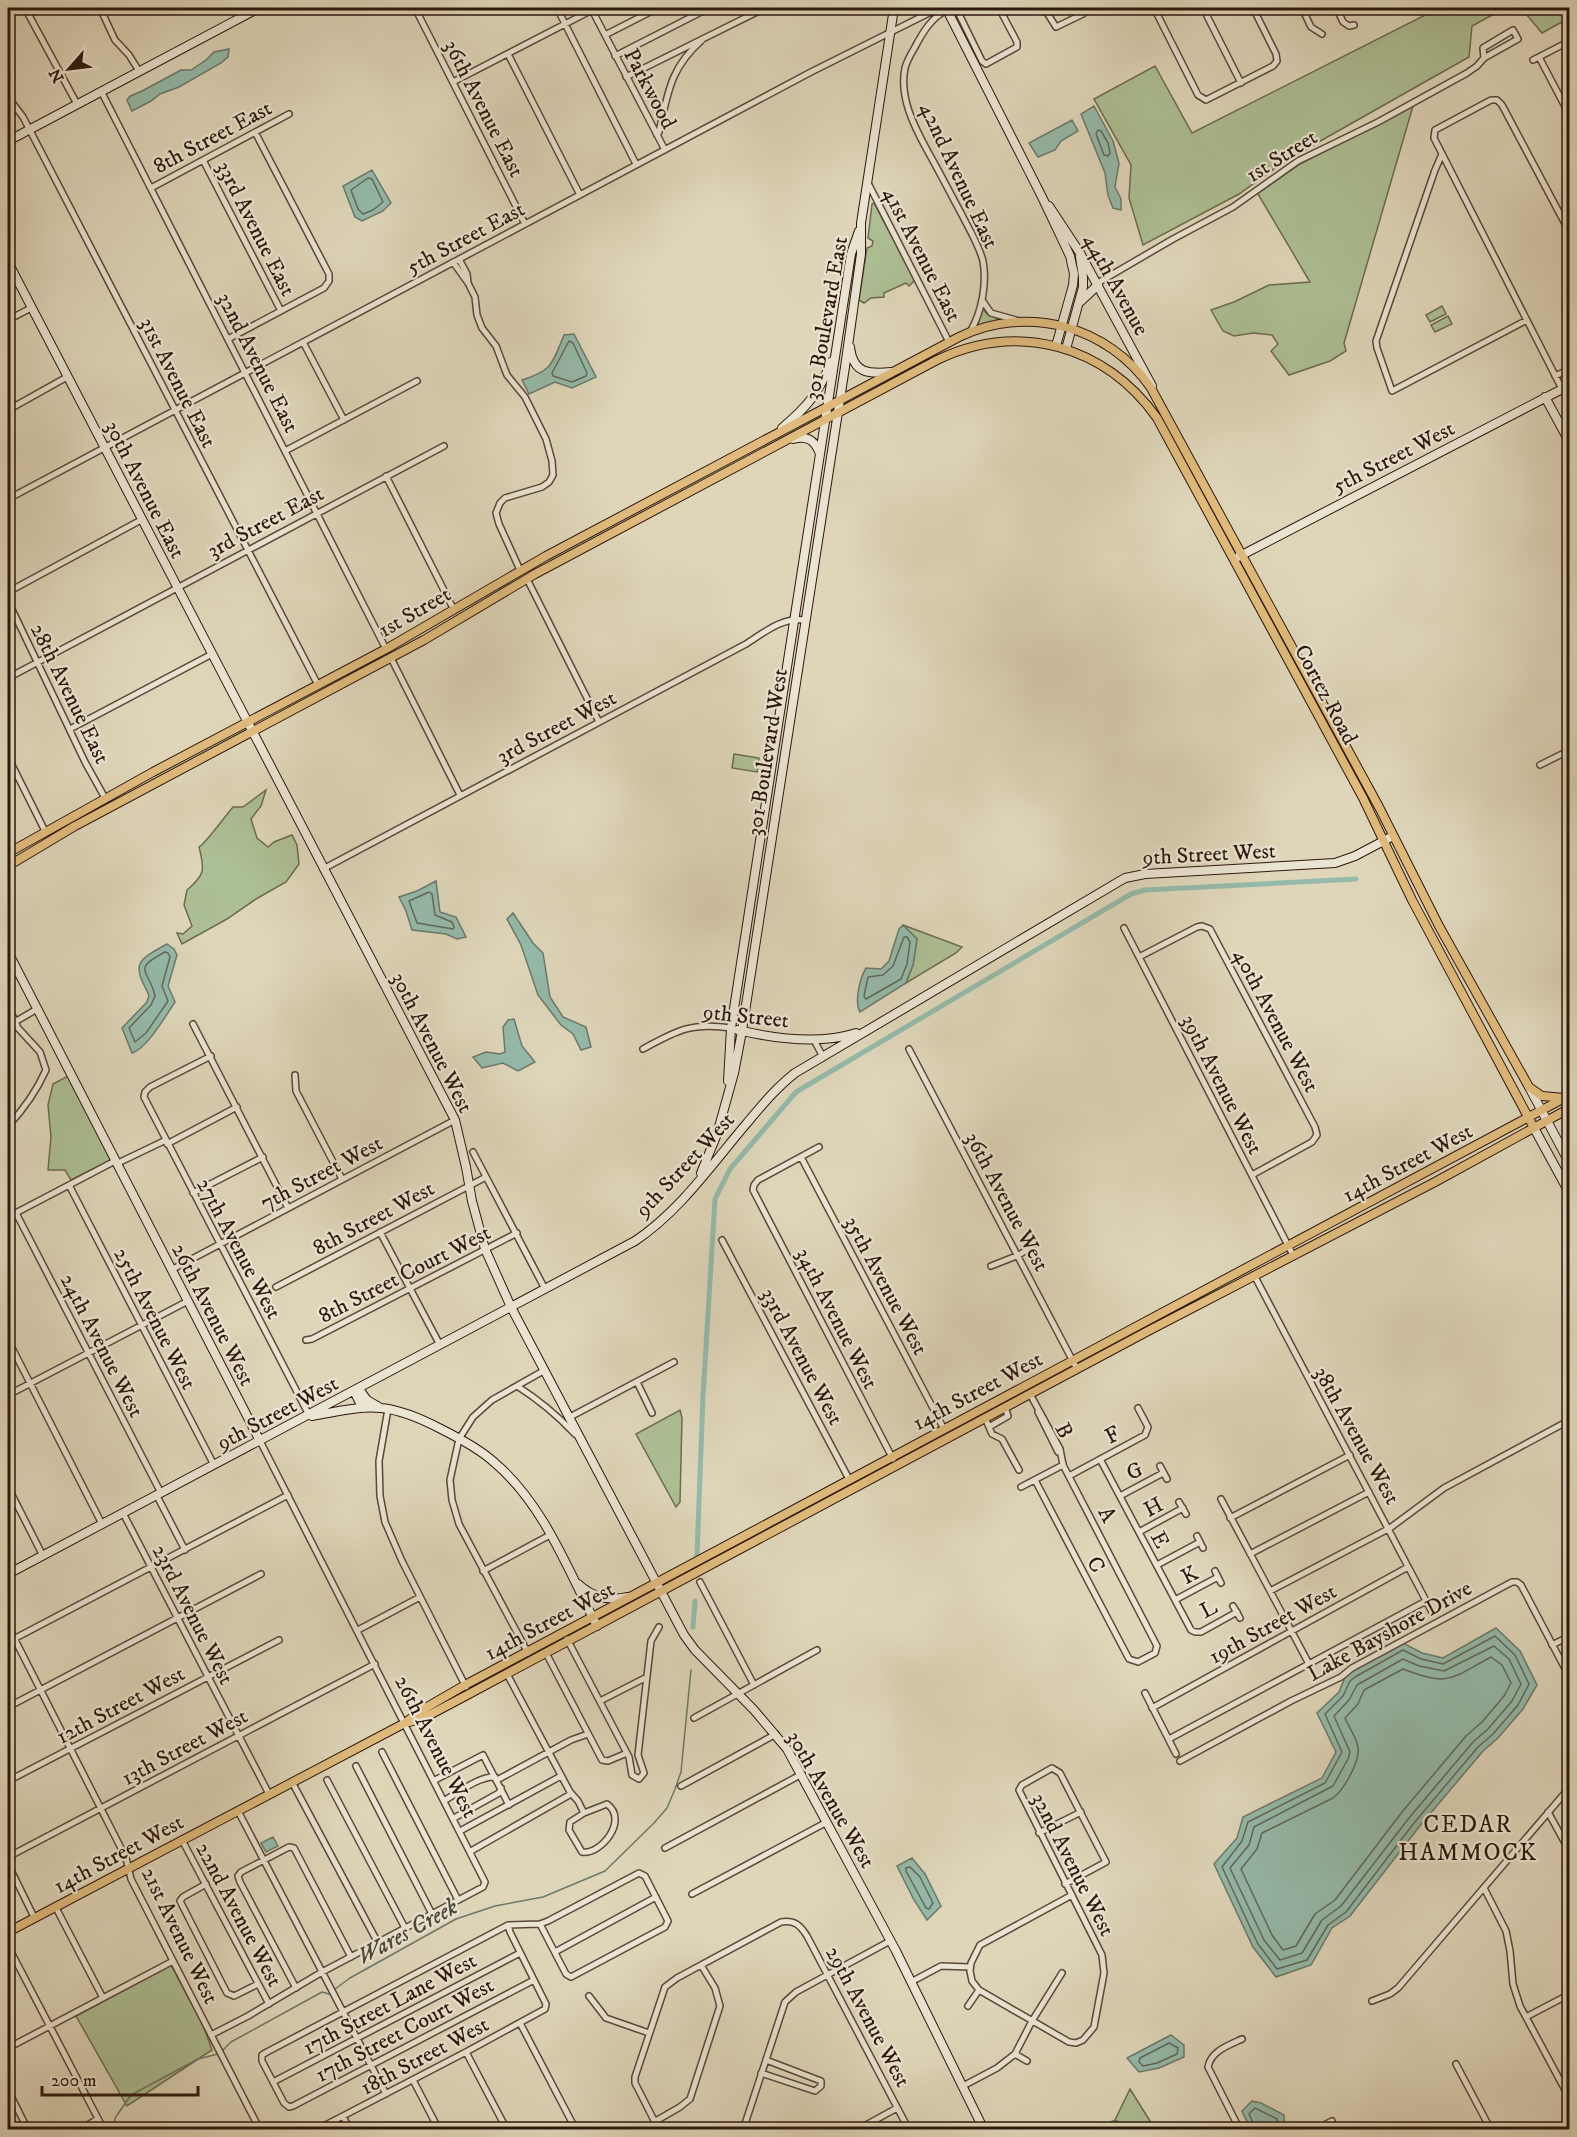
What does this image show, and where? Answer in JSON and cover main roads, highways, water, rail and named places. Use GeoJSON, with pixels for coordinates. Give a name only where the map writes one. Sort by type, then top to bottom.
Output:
{"type":"FeatureCollection","features":[{"type":"Feature","properties":{"kind":"main road"},"geometry":{"type":"LineString","coordinates":[[8,141],[259,8]]}},
{"type":"Feature","properties":{"kind":"main road","name":"301 Boulevard East"},"geometry":{"type":"LineString","coordinates":[[826,418],[851,254],[861,224],[868,182],[894,8]]}},
{"type":"Feature","properties":{"kind":"main road"},"geometry":{"type":"LineString","coordinates":[[944,8],[1070,256],[1073,268],[1072,290],[1056,346]]}},
{"type":"Feature","properties":{"kind":"main road","name":"44th Avenue"},"geometry":{"type":"LineString","coordinates":[[1042,197],[1075,244],[1155,393]]}},
{"type":"Feature","properties":{"kind":"main road","name":"301 Boulevard East"},"geometry":{"type":"LineString","coordinates":[[837,413],[861,254],[861,224]]}},
{"type":"Feature","properties":{"kind":"main road"},"geometry":{"type":"LineString","coordinates":[[1066,349],[1083,277],[1075,244]]}},
{"type":"Feature","properties":{"kind":"main road","name":"30th Avenue East"},"geometry":{"type":"LineString","coordinates":[[8,262],[253,732]]}},
{"type":"Feature","properties":{"kind":"main road"},"geometry":{"type":"LineString","coordinates":[[1078,305],[1098,285]]}},
{"type":"Feature","properties":{"kind":"main road","name":"Cortez Road"},"geometry":{"type":"LineString","coordinates":[[949,342],[970,332],[996,324],[1022,321],[1061,325],[1098,339],[1120,354],[1141,374],[1155,393],[1320,699],[1389,838],[1412,900],[1569,1194]]}},
{"type":"Feature","properties":{"kind":"main road"},"geometry":{"type":"LineString","coordinates":[[849,334],[851,354],[859,367],[872,374],[893,372]]}},
{"type":"Feature","properties":{"kind":"main road","name":"Cortez Road"},"geometry":{"type":"LineString","coordinates":[[837,413],[954,352],[977,345],[1004,341],[1033,342],[1066,349],[1087,357],[1111,371],[1133,389],[1167,435],[1312,704],[1529,1087],[1569,1164]]}},
{"type":"Feature","properties":{"kind":"main road","name":"1st Street"},"geometry":{"type":"LineString","coordinates":[[8,866],[117,804],[391,658],[526,579],[771,442],[828,407],[949,342]]}},
{"type":"Feature","properties":{"kind":"main road"},"geometry":{"type":"LineString","coordinates":[[771,442],[816,395],[836,350]]}},
{"type":"Feature","properties":{"kind":"main road","name":"5th Street West"},"geometry":{"type":"LineString","coordinates":[[1234,559],[1566,387]]}},
{"type":"Feature","properties":{"kind":"main road"},"geometry":{"type":"LineString","coordinates":[[1545,398],[1569,443]]}},
{"type":"Feature","properties":{"kind":"main road","name":"1st Street"},"geometry":{"type":"LineString","coordinates":[[8,853],[105,798],[386,649],[520,570],[771,442],[837,413]]}},
{"type":"Feature","properties":{"kind":"main road","name":"301 Boulevard West"},"geometry":{"type":"LineString","coordinates":[[688,1191],[713,1148],[742,1031],[837,413]]}},
{"type":"Feature","properties":{"kind":"main road","name":"301 Boulevard West"},"geometry":{"type":"LineString","coordinates":[[727,1096],[731,1028],[826,418]]}},
{"type":"Feature","properties":{"kind":"main road"},"geometry":{"type":"LineString","coordinates":[[771,442],[805,438],[814,443],[820,454]]}},
{"type":"Feature","properties":{"kind":"main road"},"geometry":{"type":"LineString","coordinates":[[526,579],[531,571],[583,542],[596,530]]}},
{"type":"Feature","properties":{"kind":"main road"},"geometry":{"type":"LineString","coordinates":[[466,615],[479,601],[518,577],[520,570]]}},
{"type":"Feature","properties":{"kind":"main road"},"geometry":{"type":"LineString","coordinates":[[391,658],[404,646],[452,617],[455,614],[454,610]]}},
{"type":"Feature","properties":{"kind":"main road","name":"30th Avenue West"},"geometry":{"type":"LineString","coordinates":[[253,732],[455,1120],[485,1250],[511,1307],[585,1444],[655,1583],[695,1650],[776,1734],[787,1749],[890,1941],[984,2130]]}},
{"type":"Feature","properties":{"kind":"main road"},"geometry":{"type":"LineString","coordinates":[[117,804],[120,797],[165,772],[178,759]]}},
{"type":"Feature","properties":{"kind":"main road"},"geometry":{"type":"LineString","coordinates":[[51,840],[61,829],[102,806],[105,798]]}},
{"type":"Feature","properties":{"kind":"main road","name":"9th Street West"},"geometry":{"type":"LineString","coordinates":[[8,1574],[357,1390],[644,1234],[674,1208],[772,1093],[795,1073],[1125,878],[1145,874],[1335,862],[1355,856],[1389,838]]}},
{"type":"Feature","properties":{"kind":"main road","name":"26th Avenue West"},"geometry":{"type":"LineString","coordinates":[[8,952],[260,1441]]}},
{"type":"Feature","properties":{"kind":"main road","name":"9th Street"},"geometry":{"type":"LineString","coordinates":[[731,1028],[814,1040],[842,1037],[872,1027]]}},
{"type":"Feature","properties":{"kind":"main road"},"geometry":{"type":"LineString","coordinates":[[1529,1087],[1542,1096],[1567,1096]]}},
{"type":"Feature","properties":{"kind":"main road","name":"14th Street West"},"geometry":{"type":"LineString","coordinates":[[8,1932],[405,1723],[422,1710],[465,1685],[1567,1096]]}},
{"type":"Feature","properties":{"kind":"main road","name":"14th Street West"},"geometry":{"type":"LineString","coordinates":[[405,1723],[422,1719],[1254,1275],[1388,1207],[1569,1108]]}},
{"type":"Feature","properties":{"kind":"main road"},"geometry":{"type":"LineString","coordinates":[[1388,1207],[1428,1180],[1430,1170]]}},
{"type":"Feature","properties":{"kind":"main road"},"geometry":{"type":"LineString","coordinates":[[357,1390],[361,1406],[364,1408]]}},
{"type":"Feature","properties":{"kind":"main road"},"geometry":{"type":"LineString","coordinates":[[357,1390],[367,1400],[384,1408],[420,1418],[494,1461],[530,1503],[550,1535],[597,1626]]}},
{"type":"Feature","properties":{"kind":"main road"},"geometry":{"type":"LineString","coordinates":[[307,1416],[364,1408],[384,1408]]}},
{"type":"Feature","properties":{"kind":"main road"},"geometry":{"type":"LineString","coordinates":[[574,1581],[584,1590],[598,1597],[613,1599],[630,1597]]}},
{"type":"Feature","properties":{"kind":"water"},"geometry":{"type":"Polygon","coordinates":[[[229,49],[228,57],[221,63],[132,111],[127,100],[130,96],[181,70],[191,70],[214,52],[229,49]]]}},
{"type":"Feature","properties":{"kind":"water"},"geometry":{"type":"Polygon","coordinates":[[[1094,106],[1113,141],[1119,163],[1115,187],[1121,199],[1121,210],[1113,208],[1108,195],[1105,173],[1081,114],[1094,106]]]}},
{"type":"Feature","properties":{"kind":"water"},"geometry":{"type":"Polygon","coordinates":[[[1072,120],[1078,131],[1061,141],[1055,150],[1038,157],[1029,143],[1072,120]]]}},
{"type":"Feature","properties":{"kind":"water"},"geometry":{"type":"Polygon","coordinates":[[[372,170],[391,203],[383,211],[362,221],[355,217],[343,186],[372,170]]]}},
{"type":"Feature","properties":{"kind":"water"},"geometry":{"type":"Polygon","coordinates":[[[574,334],[596,377],[572,388],[555,382],[529,394],[522,380],[546,369],[554,359],[564,335],[574,334]]]}},
{"type":"Feature","properties":{"kind":"water"},"geometry":{"type":"Polygon","coordinates":[[[436,881],[440,912],[456,917],[466,937],[457,939],[446,934],[412,930],[399,897],[436,881]]]}},
{"type":"Feature","properties":{"kind":"water"},"geometry":{"type":"Polygon","coordinates":[[[513,913],[533,943],[543,953],[550,997],[563,1017],[586,1027],[591,1047],[581,1050],[573,1034],[561,1025],[538,995],[521,945],[507,919],[513,913]]]}},
{"type":"Feature","properties":{"kind":"water"},"geometry":{"type":"Polygon","coordinates":[[[903,925],[917,939],[913,965],[906,983],[860,1012],[858,996],[864,972],[866,968],[881,969],[889,961],[899,929],[903,925]]]}},
{"type":"Feature","properties":{"kind":"water"},"geometry":{"type":"Polygon","coordinates":[[[167,944],[174,949],[177,955],[168,986],[175,1002],[150,1039],[132,1053],[122,1028],[147,1002],[149,995],[140,976],[140,964],[143,959],[167,944]]]}},
{"type":"Feature","properties":{"kind":"water"},"geometry":{"type":"Polygon","coordinates":[[[514,1019],[522,1046],[535,1062],[518,1071],[503,1063],[482,1068],[473,1057],[486,1052],[500,1054],[505,1052],[503,1027],[508,1020],[514,1019]]]}},
{"type":"Feature","properties":{"kind":"water"},"geometry":{"type":"Polygon","coordinates":[[[1496,1628],[1520,1651],[1537,1685],[1523,1709],[1498,1738],[1483,1751],[1419,1827],[1350,1916],[1332,1928],[1311,1965],[1276,1977],[1253,1947],[1214,1864],[1237,1838],[1243,1817],[1322,1778],[1336,1752],[1317,1713],[1339,1692],[1345,1677],[1352,1671],[1403,1643],[1422,1653],[1443,1658],[1496,1628]]]}},
{"type":"Feature","properties":{"kind":"water"},"geometry":{"type":"Polygon","coordinates":[[[273,1837],[278,1846],[266,1852],[261,1843],[273,1837]]]}},
{"type":"Feature","properties":{"kind":"water"},"geometry":{"type":"Polygon","coordinates":[[[912,1858],[925,1874],[941,1906],[927,1920],[897,1866],[912,1858]]]}},
{"type":"Feature","properties":{"kind":"water"},"geometry":{"type":"Polygon","coordinates":[[[1171,2035],[1184,2045],[1184,2057],[1159,2068],[1139,2072],[1127,2058],[1171,2035]]]}},
{"type":"Feature","properties":{"kind":"water"},"geometry":{"type":"Polygon","coordinates":[[[1252,2101],[1284,2115],[1285,2129],[1263,2131],[1250,2125],[1242,2111],[1252,2101]]]}},
{"type":"Feature","properties":{"kind":"water"},"geometry":{"type":"Polygon","coordinates":[[[1115,2120],[1129,2129],[1094,2129],[1115,2120]]]}},
{"type":"Feature","properties":{"kind":"waterway"},"geometry":{"type":"LineString","coordinates":[[697,1555],[703,1396],[715,1199],[730,1169],[796,1092],[1131,894],[1145,890],[1356,879]]}},
{"type":"Feature","properties":{"kind":"waterway"},"geometry":{"type":"LineString","coordinates":[[693,1627],[695,1601]]}},
{"type":"Feature","properties":{"kind":"waterway","name":"Wares Creek"},"geometry":{"type":"LineString","coordinates":[[335,1989],[350,1978],[456,1919],[495,1906],[543,1897],[605,1871],[667,1808],[681,1772],[691,1670]]}},
{"type":"Feature","properties":{"kind":"waterway","name":"Wares Creek"},"geometry":{"type":"LineString","coordinates":[[222,2051],[231,2042],[322,1992],[329,1994],[331,1992]]}},
{"type":"Feature","properties":{"kind":"waterway","name":"Wares Creek"},"geometry":{"type":"LineString","coordinates":[[114,2130],[115,2118],[131,2095],[198,2059],[218,2054]]}},
{"type":"Feature","properties":{"kind":"district","name":"CEDAR HAMMOCK"},"geometry":{"type":"Point","coordinates":[1468,1838]}}]}
